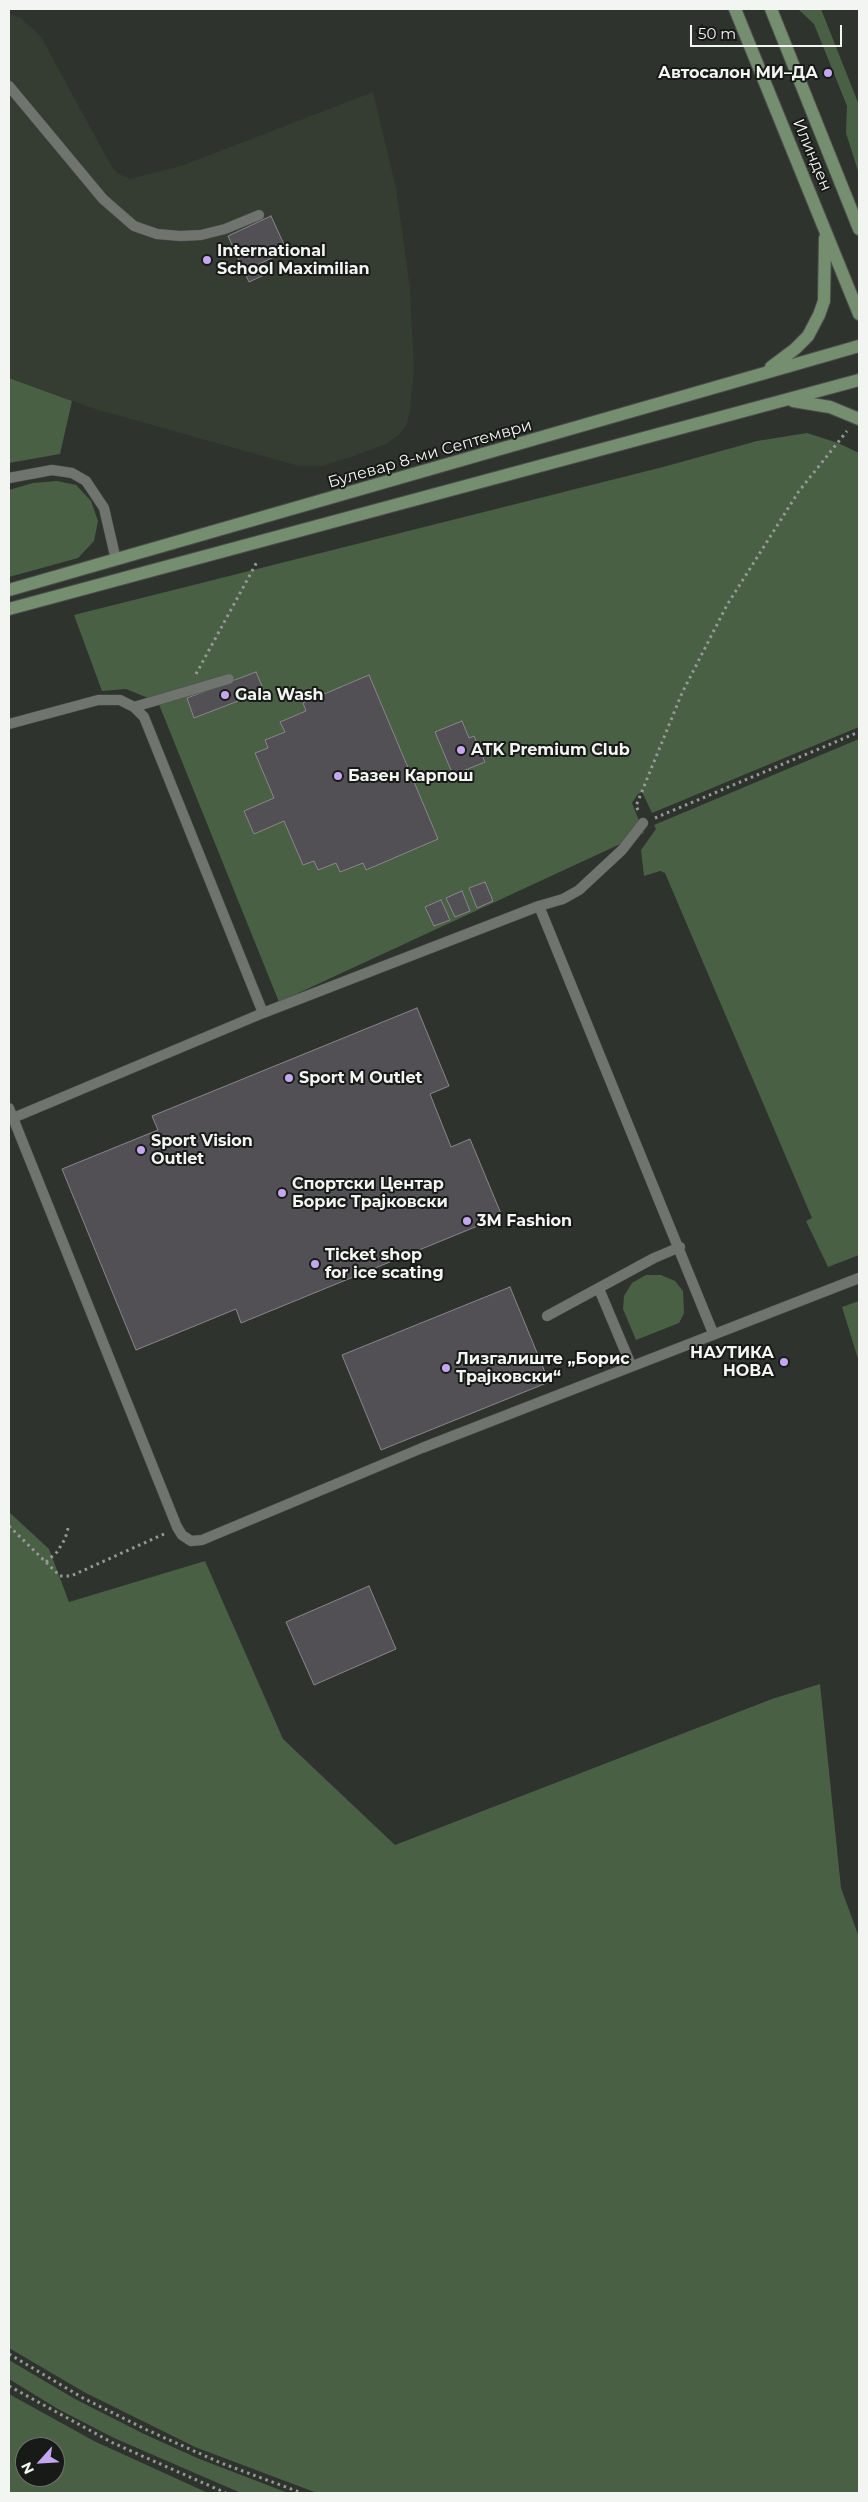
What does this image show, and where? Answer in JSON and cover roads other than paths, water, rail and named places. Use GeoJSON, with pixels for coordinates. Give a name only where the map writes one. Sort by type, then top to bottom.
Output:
{"type":"FeatureCollection","features":[{"type":"Feature","properties":{"kind":"street","name":"Илинден"},"geometry":{"type":"LineString","coordinates":[[735,9],[859,314]]}},
{"type":"Feature","properties":{"kind":"street","name":"Илинден"},"geometry":{"type":"LineString","coordinates":[[771,9],[859,230]]}},
{"type":"Feature","properties":{"kind":"street"},"geometry":{"type":"LineString","coordinates":[[851,208],[859,221]]}},
{"type":"Feature","properties":{"kind":"street"},"geometry":{"type":"LineString","coordinates":[[760,374],[796,349],[808,336],[820,315],[824,301],[826,246],[822,221]]}},
{"type":"Feature","properties":{"kind":"street","name":"Булевар 8-ми Септември"},"geometry":{"type":"LineString","coordinates":[[9,590],[427,472],[859,346]]}},
{"type":"Feature","properties":{"kind":"street"},"geometry":{"type":"LineString","coordinates":[[9,609],[859,380]]}},
{"type":"Feature","properties":{"kind":"street"},"geometry":{"type":"LineString","coordinates":[[770,404],[805,402],[830,407],[859,419]]}},
{"type":"Feature","properties":{"kind":"lane"},"geometry":{"type":"LineString","coordinates":[[9,86],[103,199],[134,226],[157,234],[201,235],[225,229],[259,215]]}},
{"type":"Feature","properties":{"kind":"lane"},"geometry":{"type":"LineString","coordinates":[[9,478],[52,470],[72,473],[86,481],[104,508],[116,560]]}},
{"type":"Feature","properties":{"kind":"lane"},"geometry":{"type":"LineString","coordinates":[[134,707],[229,679]]}},
{"type":"Feature","properties":{"kind":"lane"},"geometry":{"type":"LineString","coordinates":[[9,724],[36,715],[98,700],[120,700],[134,707],[144,717],[263,1013]]}},
{"type":"Feature","properties":{"kind":"lane"},"geometry":{"type":"LineString","coordinates":[[643,823],[622,850],[579,890],[563,900],[539,906],[11,1113],[177,1527],[187,1540],[202,1540],[422,1448],[713,1333],[859,1278]]}},
{"type":"Feature","properties":{"kind":"lane"},"geometry":{"type":"LineString","coordinates":[[539,906],[680,1246],[713,1333]]}},
{"type":"Feature","properties":{"kind":"lane"},"geometry":{"type":"LineString","coordinates":[[547,1316],[680,1246]]}},
{"type":"Feature","properties":{"kind":"lane"},"geometry":{"type":"LineString","coordinates":[[599,1289],[631,1365]]}},
{"type":"Feature","properties":{"kind":"place","name":"Автосалон МИ–ДА"},"geometry":{"type":"Point","coordinates":[828,73]}},
{"type":"Feature","properties":{"kind":"place","name":"International School Maximilian"},"geometry":{"type":"Point","coordinates":[207,260]}},
{"type":"Feature","properties":{"kind":"place","name":"Gala Wash"},"geometry":{"type":"Point","coordinates":[225,695]}},
{"type":"Feature","properties":{"kind":"place","name":"ATK Premium Club"},"geometry":{"type":"Point","coordinates":[461,750]}},
{"type":"Feature","properties":{"kind":"place","name":"Базен Карпош"},"geometry":{"type":"Point","coordinates":[338,776]}},
{"type":"Feature","properties":{"kind":"place","name":"Sport M Outlet"},"geometry":{"type":"Point","coordinates":[289,1078]}},
{"type":"Feature","properties":{"kind":"place","name":"Sport Vision Outlet"},"geometry":{"type":"Point","coordinates":[141,1150]}},
{"type":"Feature","properties":{"kind":"place","name":"Спортски Центар Борис Трајковски"},"geometry":{"type":"Point","coordinates":[282,1193]}},
{"type":"Feature","properties":{"kind":"place","name":"3M Fashion"},"geometry":{"type":"Point","coordinates":[467,1221]}},
{"type":"Feature","properties":{"kind":"place","name":"Ticket shop for ice scating"},"geometry":{"type":"Point","coordinates":[315,1264]}},
{"type":"Feature","properties":{"kind":"place","name":"НАУТИКА НОВА"},"geometry":{"type":"Point","coordinates":[784,1362]}},
{"type":"Feature","properties":{"kind":"place","name":"Лизгалиште „Борис Трајковски“"},"geometry":{"type":"Point","coordinates":[446,1368]}}]}
